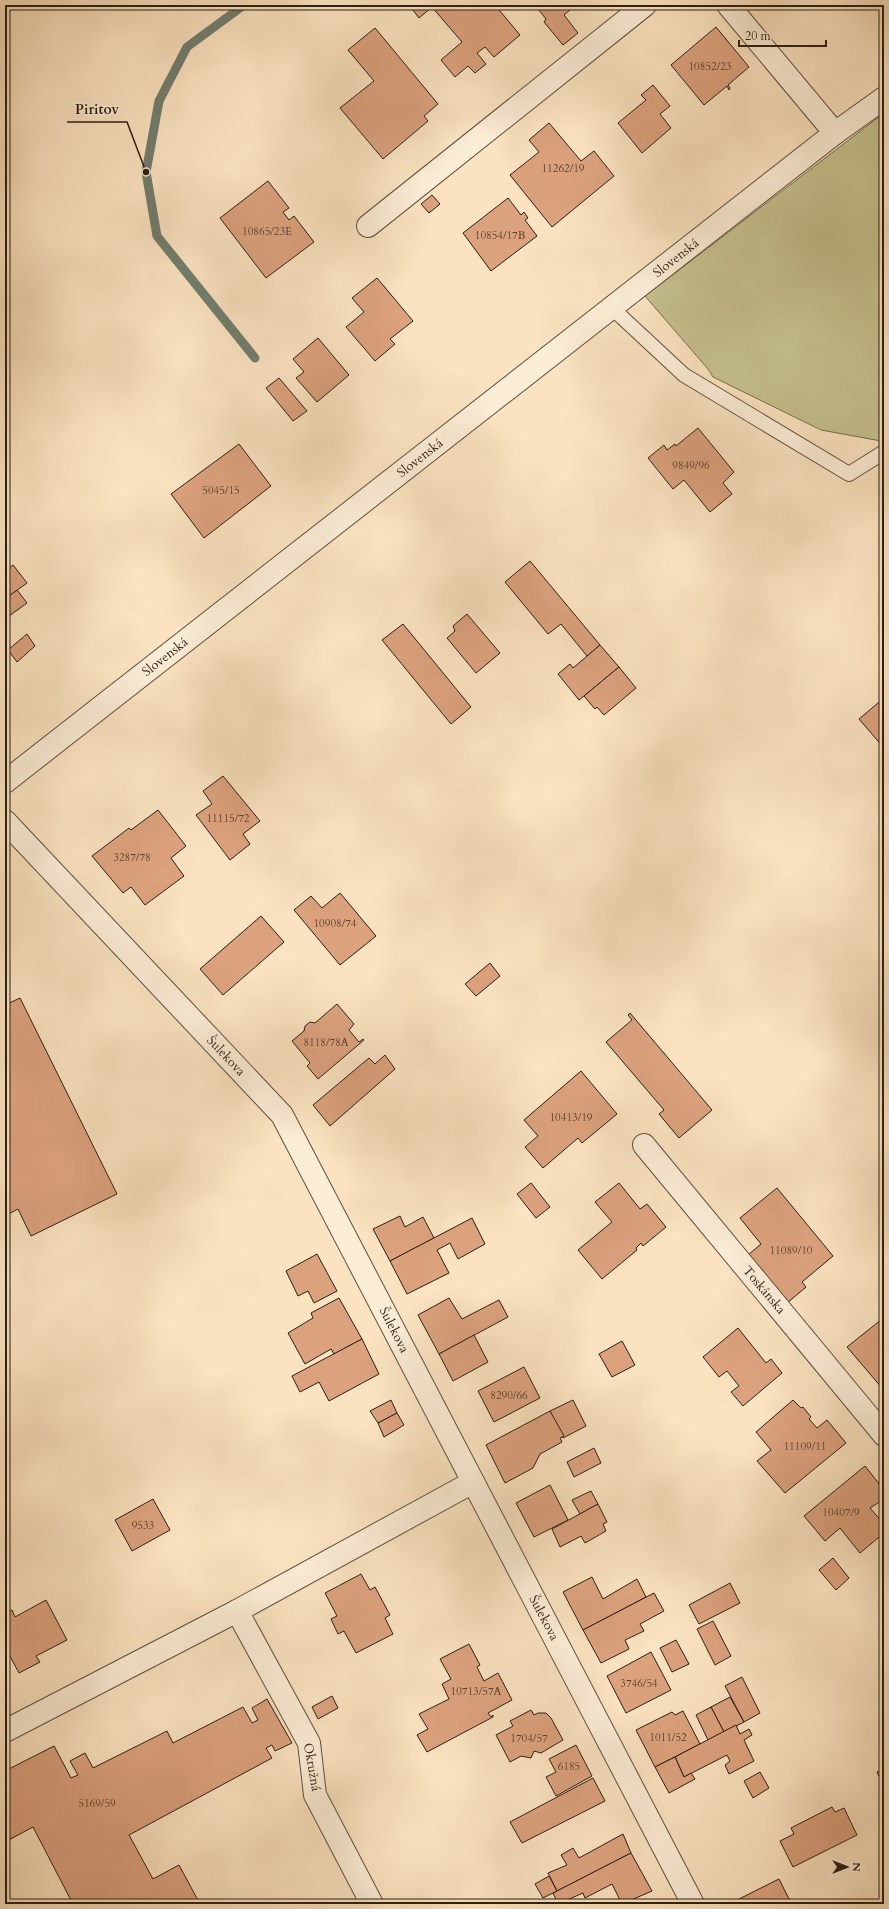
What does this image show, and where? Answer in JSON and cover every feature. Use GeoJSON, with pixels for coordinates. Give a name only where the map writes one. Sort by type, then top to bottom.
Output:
{"type":"FeatureCollection","features":[{"type":"Feature","properties":{"kind":"street"},"geometry":{"type":"LineString","coordinates":[[368,226],[645,5]]}},
{"type":"Feature","properties":{"kind":"street"},"geometry":{"type":"LineString","coordinates":[[728,5],[835,133]]}},
{"type":"Feature","properties":{"kind":"street","name":"Slovenská"},"geometry":{"type":"LineString","coordinates":[[5,782],[835,133],[884,98]]}},
{"type":"Feature","properties":{"kind":"street","name":"Šulekova"},"geometry":{"type":"LineString","coordinates":[[5,821],[282,1115],[693,1904]]}},
{"type":"Feature","properties":{"kind":"street","name":"Toskánska"},"geometry":{"type":"LineString","coordinates":[[644,1145],[884,1436]]}},
{"type":"Feature","properties":{"kind":"street"},"geometry":{"type":"LineString","coordinates":[[5,1731],[237,1611],[473,1482]]}},
{"type":"Feature","properties":{"kind":"street","name":"Okružná"},"geometry":{"type":"LineString","coordinates":[[237,1611],[309,1743],[315,1795],[372,1904]]}},
{"type":"Feature","properties":{"kind":"lane"},"geometry":{"type":"LineString","coordinates":[[612,308],[684,375],[849,474],[884,452]]}},
{"type":"Feature","properties":{"kind":"shaded area"},"geometry":{"type":"Polygon","coordinates":[[[884,113],[884,439],[881,441],[821,430],[713,377],[708,369],[645,296],[884,113]]]}},
{"type":"Feature","properties":{"kind":"building"},"geometry":{"type":"Polygon","coordinates":[[[409,5],[495,5],[520,35],[494,57],[485,47],[477,53],[486,64],[475,73],[468,66],[455,77],[441,60],[462,42],[432,7],[419,18],[409,5]]]}},
{"type":"Feature","properties":{"kind":"building"},"geometry":{"type":"Polygon","coordinates":[[[535,5],[576,5],[564,15],[578,33],[563,45],[544,22],[546,19],[535,5]]]}},
{"type":"Feature","properties":{"kind":"building"},"geometry":{"type":"Polygon","coordinates":[[[716,27],[749,67],[728,85],[730,88],[729,90],[727,86],[704,105],[671,65],[716,27]]]}},
{"type":"Feature","properties":{"kind":"building"},"geometry":{"type":"Polygon","coordinates":[[[375,28],[438,104],[424,116],[428,121],[383,159],[340,108],[374,81],[348,50],[375,28]]]}},
{"type":"Feature","properties":{"kind":"building"},"geometry":{"type":"Polygon","coordinates":[[[653,85],[670,106],[660,114],[671,128],[642,153],[618,123],[646,100],[641,95],[653,85]]]}},
{"type":"Feature","properties":{"kind":"building"},"geometry":{"type":"Polygon","coordinates":[[[549,123],[581,161],[594,151],[614,176],[552,227],[510,175],[539,152],[529,140],[549,123]]]}},
{"type":"Feature","properties":{"kind":"building"},"geometry":{"type":"Polygon","coordinates":[[[268,181],[289,208],[283,212],[289,220],[294,216],[314,242],[266,278],[220,218],[268,181]]]}},
{"type":"Feature","properties":{"kind":"building"},"geometry":{"type":"Polygon","coordinates":[[[432,195],[440,204],[429,213],[421,204],[432,195]]]}},
{"type":"Feature","properties":{"kind":"building"},"geometry":{"type":"Polygon","coordinates":[[[508,198],[521,215],[524,212],[528,218],[525,220],[537,236],[491,271],[463,233],[508,198]]]}},
{"type":"Feature","properties":{"kind":"building"},"geometry":{"type":"Polygon","coordinates":[[[377,278],[413,321],[390,339],[395,344],[375,361],[346,327],[364,312],[352,298],[377,278]]]}},
{"type":"Feature","properties":{"kind":"building"},"geometry":{"type":"Polygon","coordinates":[[[318,338],[349,375],[317,402],[296,378],[304,372],[293,359],[318,338]]]}},
{"type":"Feature","properties":{"kind":"building"},"geometry":{"type":"Polygon","coordinates":[[[279,378],[307,411],[293,421],[266,388],[279,378]]]}},
{"type":"Feature","properties":{"kind":"building"},"geometry":{"type":"Polygon","coordinates":[[[698,428],[734,472],[723,483],[732,494],[710,512],[684,480],[673,489],[648,458],[664,445],[667,450],[675,444],[676,446],[698,428]]]}},
{"type":"Feature","properties":{"kind":"building"},"geometry":{"type":"Polygon","coordinates":[[[239,444],[271,486],[204,538],[171,494],[239,444]]]}},
{"type":"Feature","properties":{"kind":"building"},"geometry":{"type":"Polygon","coordinates":[[[530,561],[600,645],[587,656],[561,624],[548,634],[505,582],[530,561]]]}},
{"type":"Feature","properties":{"kind":"building"},"geometry":{"type":"Polygon","coordinates":[[[13,565],[27,583],[5,599],[5,571],[13,565]]]}},
{"type":"Feature","properties":{"kind":"building"},"geometry":{"type":"Polygon","coordinates":[[[17,590],[27,603],[9,616],[5,612],[5,599],[17,590]]]}},
{"type":"Feature","properties":{"kind":"building"},"geometry":{"type":"Polygon","coordinates":[[[467,614],[500,653],[476,673],[447,638],[455,631],[453,626],[467,614]]]}},
{"type":"Feature","properties":{"kind":"building"},"geometry":{"type":"Polygon","coordinates":[[[403,624],[471,707],[451,724],[382,640],[403,624]]]}},
{"type":"Feature","properties":{"kind":"building"},"geometry":{"type":"Polygon","coordinates":[[[27,634],[35,646],[17,662],[8,650],[27,634]]]}},
{"type":"Feature","properties":{"kind":"building"},"geometry":{"type":"Polygon","coordinates":[[[600,645],[619,667],[579,700],[558,674],[570,664],[573,668],[600,645]]]}},
{"type":"Feature","properties":{"kind":"building"},"geometry":{"type":"Polygon","coordinates":[[[619,667],[636,688],[604,715],[597,707],[595,709],[584,696],[619,667]]]}},
{"type":"Feature","properties":{"kind":"building"},"geometry":{"type":"Polygon","coordinates":[[[884,698],[884,748],[859,719],[884,698]]]}},
{"type":"Feature","properties":{"kind":"building"},"geometry":{"type":"Polygon","coordinates":[[[223,776],[260,821],[243,834],[250,844],[230,860],[196,815],[212,804],[203,791],[223,776]]]}},
{"type":"Feature","properties":{"kind":"building"},"geometry":{"type":"Polygon","coordinates":[[[158,810],[186,846],[171,858],[184,876],[145,905],[131,887],[123,893],[92,856],[129,828],[131,830],[158,810]]]}},
{"type":"Feature","properties":{"kind":"building"},"geometry":{"type":"Polygon","coordinates":[[[340,893],[376,936],[340,965],[294,910],[311,896],[322,908],[340,893]]]}},
{"type":"Feature","properties":{"kind":"building"},"geometry":{"type":"Polygon","coordinates":[[[261,916],[284,942],[223,995],[200,969],[261,916]]]}},
{"type":"Feature","properties":{"kind":"building"},"geometry":{"type":"Polygon","coordinates":[[[490,963],[500,976],[476,996],[465,984],[490,963]]]}},
{"type":"Feature","properties":{"kind":"building"},"geometry":{"type":"Polygon","coordinates":[[[20,998],[117,1194],[31,1236],[18,1209],[5,1216],[5,1005],[20,998]]]}},
{"type":"Feature","properties":{"kind":"building"},"geometry":{"type":"Polygon","coordinates":[[[337,1004],[354,1024],[349,1030],[359,1042],[363,1039],[364,1040],[318,1079],[307,1066],[310,1063],[292,1041],[304,1031],[305,1026],[310,1022],[315,1023],[337,1004]]]}},
{"type":"Feature","properties":{"kind":"building"},"geometry":{"type":"Polygon","coordinates":[[[630,1013],[712,1110],[679,1138],[659,1114],[664,1110],[606,1042],[632,1020],[628,1015],[630,1013]]]}},
{"type":"Feature","properties":{"kind":"building"},"geometry":{"type":"Polygon","coordinates":[[[385,1055],[395,1069],[330,1126],[313,1105],[369,1058],[375,1064],[385,1055]]]}},
{"type":"Feature","properties":{"kind":"building"},"geometry":{"type":"Polygon","coordinates":[[[581,1071],[617,1114],[582,1143],[578,1138],[543,1168],[525,1147],[538,1136],[524,1120],[581,1071]]]}},
{"type":"Feature","properties":{"kind":"building"},"geometry":{"type":"Polygon","coordinates":[[[531,1183],[550,1207],[536,1218],[517,1194],[531,1183]]]}},
{"type":"Feature","properties":{"kind":"building"},"geometry":{"type":"Polygon","coordinates":[[[619,1183],[640,1209],[647,1204],[666,1227],[643,1246],[641,1243],[636,1248],[637,1250],[602,1279],[578,1250],[612,1222],[595,1202],[619,1183]]]}},
{"type":"Feature","properties":{"kind":"building"},"geometry":{"type":"Polygon","coordinates":[[[777,1188],[833,1256],[802,1282],[806,1287],[786,1304],[747,1256],[761,1244],[740,1218],[777,1188]]]}},
{"type":"Feature","properties":{"kind":"building"},"geometry":{"type":"Polygon","coordinates":[[[400,1216],[405,1227],[423,1217],[434,1238],[390,1261],[373,1229],[400,1216]]]}},
{"type":"Feature","properties":{"kind":"building"},"geometry":{"type":"Polygon","coordinates":[[[472,1218],[485,1244],[458,1259],[450,1243],[437,1250],[449,1273],[407,1294],[390,1261],[472,1218]]]}},
{"type":"Feature","properties":{"kind":"building"},"geometry":{"type":"Polygon","coordinates":[[[317,1254],[337,1291],[314,1303],[308,1291],[298,1296],[286,1271],[317,1254]]]}},
{"type":"Feature","properties":{"kind":"building"},"geometry":{"type":"Polygon","coordinates":[[[339,1298],[362,1339],[334,1354],[331,1349],[305,1364],[288,1333],[313,1318],[311,1313],[339,1298]]]}},
{"type":"Feature","properties":{"kind":"building"},"geometry":{"type":"Polygon","coordinates":[[[449,1298],[462,1319],[499,1300],[508,1317],[439,1354],[418,1315],[449,1298]]]}},
{"type":"Feature","properties":{"kind":"building"},"geometry":{"type":"Polygon","coordinates":[[[882,1319],[884,1321],[884,1386],[882,1388],[847,1347],[882,1319]]]}},
{"type":"Feature","properties":{"kind":"building"},"geometry":{"type":"Polygon","coordinates":[[[738,1328],[766,1363],[771,1359],[782,1373],[743,1406],[731,1392],[739,1386],[727,1371],[719,1377],[703,1357],[738,1328]]]}},
{"type":"Feature","properties":{"kind":"building"},"geometry":{"type":"Polygon","coordinates":[[[474,1335],[488,1362],[453,1381],[439,1354],[474,1335]]]}},
{"type":"Feature","properties":{"kind":"building"},"geometry":{"type":"Polygon","coordinates":[[[362,1339],[379,1374],[329,1401],[319,1382],[300,1392],[292,1376],[362,1339]]]}},
{"type":"Feature","properties":{"kind":"building"},"geometry":{"type":"Polygon","coordinates":[[[622,1341],[635,1365],[612,1377],[599,1354],[622,1341]]]}},
{"type":"Feature","properties":{"kind":"building"},"geometry":{"type":"Polygon","coordinates":[[[524,1367],[540,1398],[494,1422],[478,1391],[524,1367]]]}},
{"type":"Feature","properties":{"kind":"building"},"geometry":{"type":"Polygon","coordinates":[[[391,1400],[397,1413],[378,1423],[370,1411],[391,1400]]]}},
{"type":"Feature","properties":{"kind":"building"},"geometry":{"type":"Polygon","coordinates":[[[573,1400],[586,1426],[563,1438],[550,1411],[573,1400]]]}},
{"type":"Feature","properties":{"kind":"building"},"geometry":{"type":"Polygon","coordinates":[[[793,1400],[801,1408],[803,1407],[811,1417],[809,1419],[817,1428],[827,1420],[846,1443],[785,1493],[757,1461],[771,1450],[756,1432],[793,1400]]]}},
{"type":"Feature","properties":{"kind":"building"},"geometry":{"type":"Polygon","coordinates":[[[550,1411],[564,1436],[560,1438],[562,1442],[540,1454],[533,1468],[505,1483],[486,1445],[550,1411]]]}},
{"type":"Feature","properties":{"kind":"building"},"geometry":{"type":"Polygon","coordinates":[[[397,1413],[404,1425],[384,1437],[378,1423],[397,1413]]]}},
{"type":"Feature","properties":{"kind":"building"},"geometry":{"type":"Polygon","coordinates":[[[594,1448],[601,1463],[574,1477],[567,1462],[594,1448]]]}},
{"type":"Feature","properties":{"kind":"building"},"geometry":{"type":"Polygon","coordinates":[[[865,1466],[884,1490],[884,1499],[870,1508],[884,1524],[884,1533],[860,1553],[840,1528],[825,1541],[804,1516],[865,1466]]]}},
{"type":"Feature","properties":{"kind":"building"},"geometry":{"type":"Polygon","coordinates":[[[550,1485],[568,1520],[534,1537],[516,1503],[550,1485]]]}},
{"type":"Feature","properties":{"kind":"building"},"geometry":{"type":"Polygon","coordinates":[[[591,1491],[598,1504],[580,1514],[572,1500],[591,1491]]]}},
{"type":"Feature","properties":{"kind":"building"},"geometry":{"type":"Polygon","coordinates":[[[153,1499],[170,1530],[132,1551],[115,1520],[153,1499]]]}},
{"type":"Feature","properties":{"kind":"building"},"geometry":{"type":"Polygon","coordinates":[[[598,1504],[607,1522],[603,1524],[606,1531],[585,1543],[581,1536],[560,1547],[552,1529],[598,1504]]]}},
{"type":"Feature","properties":{"kind":"building"},"geometry":{"type":"Polygon","coordinates":[[[833,1558],[849,1578],[836,1590],[819,1570],[833,1558]]]}},
{"type":"Feature","properties":{"kind":"building"},"geometry":{"type":"Polygon","coordinates":[[[361,1574],[370,1590],[375,1587],[390,1615],[385,1618],[393,1634],[356,1653],[344,1631],[338,1634],[331,1619],[337,1616],[325,1593],[361,1574]]]}},
{"type":"Feature","properties":{"kind":"building"},"geometry":{"type":"Polygon","coordinates":[[[592,1577],[603,1599],[637,1579],[646,1597],[583,1630],[563,1592],[592,1577]]]}},
{"type":"Feature","properties":{"kind":"building"},"geometry":{"type":"Polygon","coordinates":[[[730,1583],[740,1603],[699,1624],[689,1605],[730,1583]]]}},
{"type":"Feature","properties":{"kind":"building"},"geometry":{"type":"Polygon","coordinates":[[[654,1593],[664,1611],[640,1624],[644,1631],[625,1640],[629,1649],[601,1663],[583,1630],[654,1593]]]}},
{"type":"Feature","properties":{"kind":"building"},"geometry":{"type":"Polygon","coordinates":[[[46,1600],[67,1640],[36,1656],[40,1662],[19,1673],[5,1647],[5,1614],[12,1610],[15,1617],[46,1600]]]}},
{"type":"Feature","properties":{"kind":"building"},"geometry":{"type":"Polygon","coordinates":[[[713,1621],[731,1656],[715,1665],[697,1629],[713,1621]]]}},
{"type":"Feature","properties":{"kind":"building"},"geometry":{"type":"Polygon","coordinates":[[[676,1640],[689,1664],[672,1672],[660,1648],[676,1640]]]}},
{"type":"Feature","properties":{"kind":"building"},"geometry":{"type":"Polygon","coordinates":[[[469,1644],[480,1665],[477,1667],[484,1681],[498,1673],[512,1700],[488,1713],[491,1717],[493,1715],[493,1717],[427,1752],[417,1735],[428,1729],[419,1714],[449,1699],[442,1684],[451,1679],[440,1659],[469,1644]]]}},
{"type":"Feature","properties":{"kind":"building"},"geometry":{"type":"Polygon","coordinates":[[[651,1652],[671,1690],[626,1713],[607,1676],[651,1652]]]}},
{"type":"Feature","properties":{"kind":"building"},"geometry":{"type":"Polygon","coordinates":[[[742,1677],[760,1713],[744,1722],[725,1686],[742,1677]]]}},
{"type":"Feature","properties":{"kind":"building"},"geometry":{"type":"Polygon","coordinates":[[[5,1683],[9,1691],[5,1693],[5,1683]]]}},
{"type":"Feature","properties":{"kind":"building"},"geometry":{"type":"Polygon","coordinates":[[[332,1696],[338,1708],[318,1719],[312,1707],[332,1696]]]}},
{"type":"Feature","properties":{"kind":"building"},"geometry":{"type":"Polygon","coordinates":[[[730,1697],[744,1722],[724,1732],[711,1707],[730,1697]]]}},
{"type":"Feature","properties":{"kind":"building"},"geometry":{"type":"Polygon","coordinates":[[[267,1699],[292,1743],[275,1751],[272,1745],[266,1748],[272,1758],[129,1835],[153,1879],[179,1865],[200,1904],[73,1904],[33,1827],[5,1842],[5,1771],[54,1746],[71,1778],[78,1775],[70,1761],[85,1753],[93,1768],[167,1731],[173,1743],[243,1707],[252,1723],[258,1720],[252,1708],[267,1699]]]}},
{"type":"Feature","properties":{"kind":"building"},"geometry":{"type":"Polygon","coordinates":[[[711,1707],[724,1732],[708,1740],[696,1715],[711,1707]]]}},
{"type":"Feature","properties":{"kind":"building"},"geometry":{"type":"Polygon","coordinates":[[[531,1710],[534,1715],[538,1713],[546,1713],[551,1718],[563,1740],[541,1753],[534,1751],[531,1758],[521,1756],[510,1762],[496,1735],[513,1726],[510,1721],[531,1710]]]}},
{"type":"Feature","properties":{"kind":"building"},"geometry":{"type":"Polygon","coordinates":[[[683,1711],[700,1744],[655,1767],[636,1730],[672,1712],[675,1715],[683,1711]]]}},
{"type":"Feature","properties":{"kind":"building"},"geometry":{"type":"Polygon","coordinates":[[[736,1725],[740,1734],[749,1729],[752,1735],[744,1740],[754,1761],[729,1774],[725,1765],[730,1761],[727,1755],[684,1777],[675,1757],[736,1725]]]}},
{"type":"Feature","properties":{"kind":"building"},"geometry":{"type":"Polygon","coordinates":[[[576,1745],[592,1776],[556,1796],[546,1777],[556,1772],[549,1759],[576,1745]]]}},
{"type":"Feature","properties":{"kind":"building"},"geometry":{"type":"Polygon","coordinates":[[[675,1757],[684,1777],[691,1773],[695,1779],[669,1793],[655,1767],[675,1757]]]}},
{"type":"Feature","properties":{"kind":"building"},"geometry":{"type":"Polygon","coordinates":[[[884,1769],[884,1784],[883,1785],[877,1772],[884,1769]]]}},
{"type":"Feature","properties":{"kind":"building"},"geometry":{"type":"Polygon","coordinates":[[[760,1772],[769,1788],[753,1798],[744,1781],[760,1772]]]}},
{"type":"Feature","properties":{"kind":"building"},"geometry":{"type":"Polygon","coordinates":[[[593,1778],[605,1801],[522,1843],[510,1822],[593,1778]]]}},
{"type":"Feature","properties":{"kind":"building"},"geometry":{"type":"Polygon","coordinates":[[[832,1807],[835,1812],[844,1808],[857,1835],[793,1867],[780,1841],[794,1834],[791,1828],[832,1807]]]}},
{"type":"Feature","properties":{"kind":"building"},"geometry":{"type":"Polygon","coordinates":[[[623,1834],[631,1853],[557,1891],[548,1873],[567,1865],[561,1855],[573,1848],[579,1858],[623,1834]]]}},
{"type":"Feature","properties":{"kind":"building"},"geometry":{"type":"Polygon","coordinates":[[[631,1853],[652,1891],[622,1904],[612,1884],[585,1898],[583,1893],[558,1904],[553,1893],[631,1853]]]}},
{"type":"Feature","properties":{"kind":"building"},"geometry":{"type":"Polygon","coordinates":[[[549,1876],[557,1891],[543,1898],[535,1884],[549,1876]]]}},
{"type":"Feature","properties":{"kind":"building"},"geometry":{"type":"Polygon","coordinates":[[[779,1879],[789,1899],[778,1904],[729,1904],[779,1879]]]}},
{"type":"Feature","properties":{"kind":"waterway"},"geometry":{"type":"LineString","coordinates":[[244,5],[187,47],[159,101],[146,172],[157,236],[255,358]]}},
{"type":"Feature","properties":{"kind":"place","name":"Piritov"},"geometry":{"type":"Point","coordinates":[146,172]}}]}
